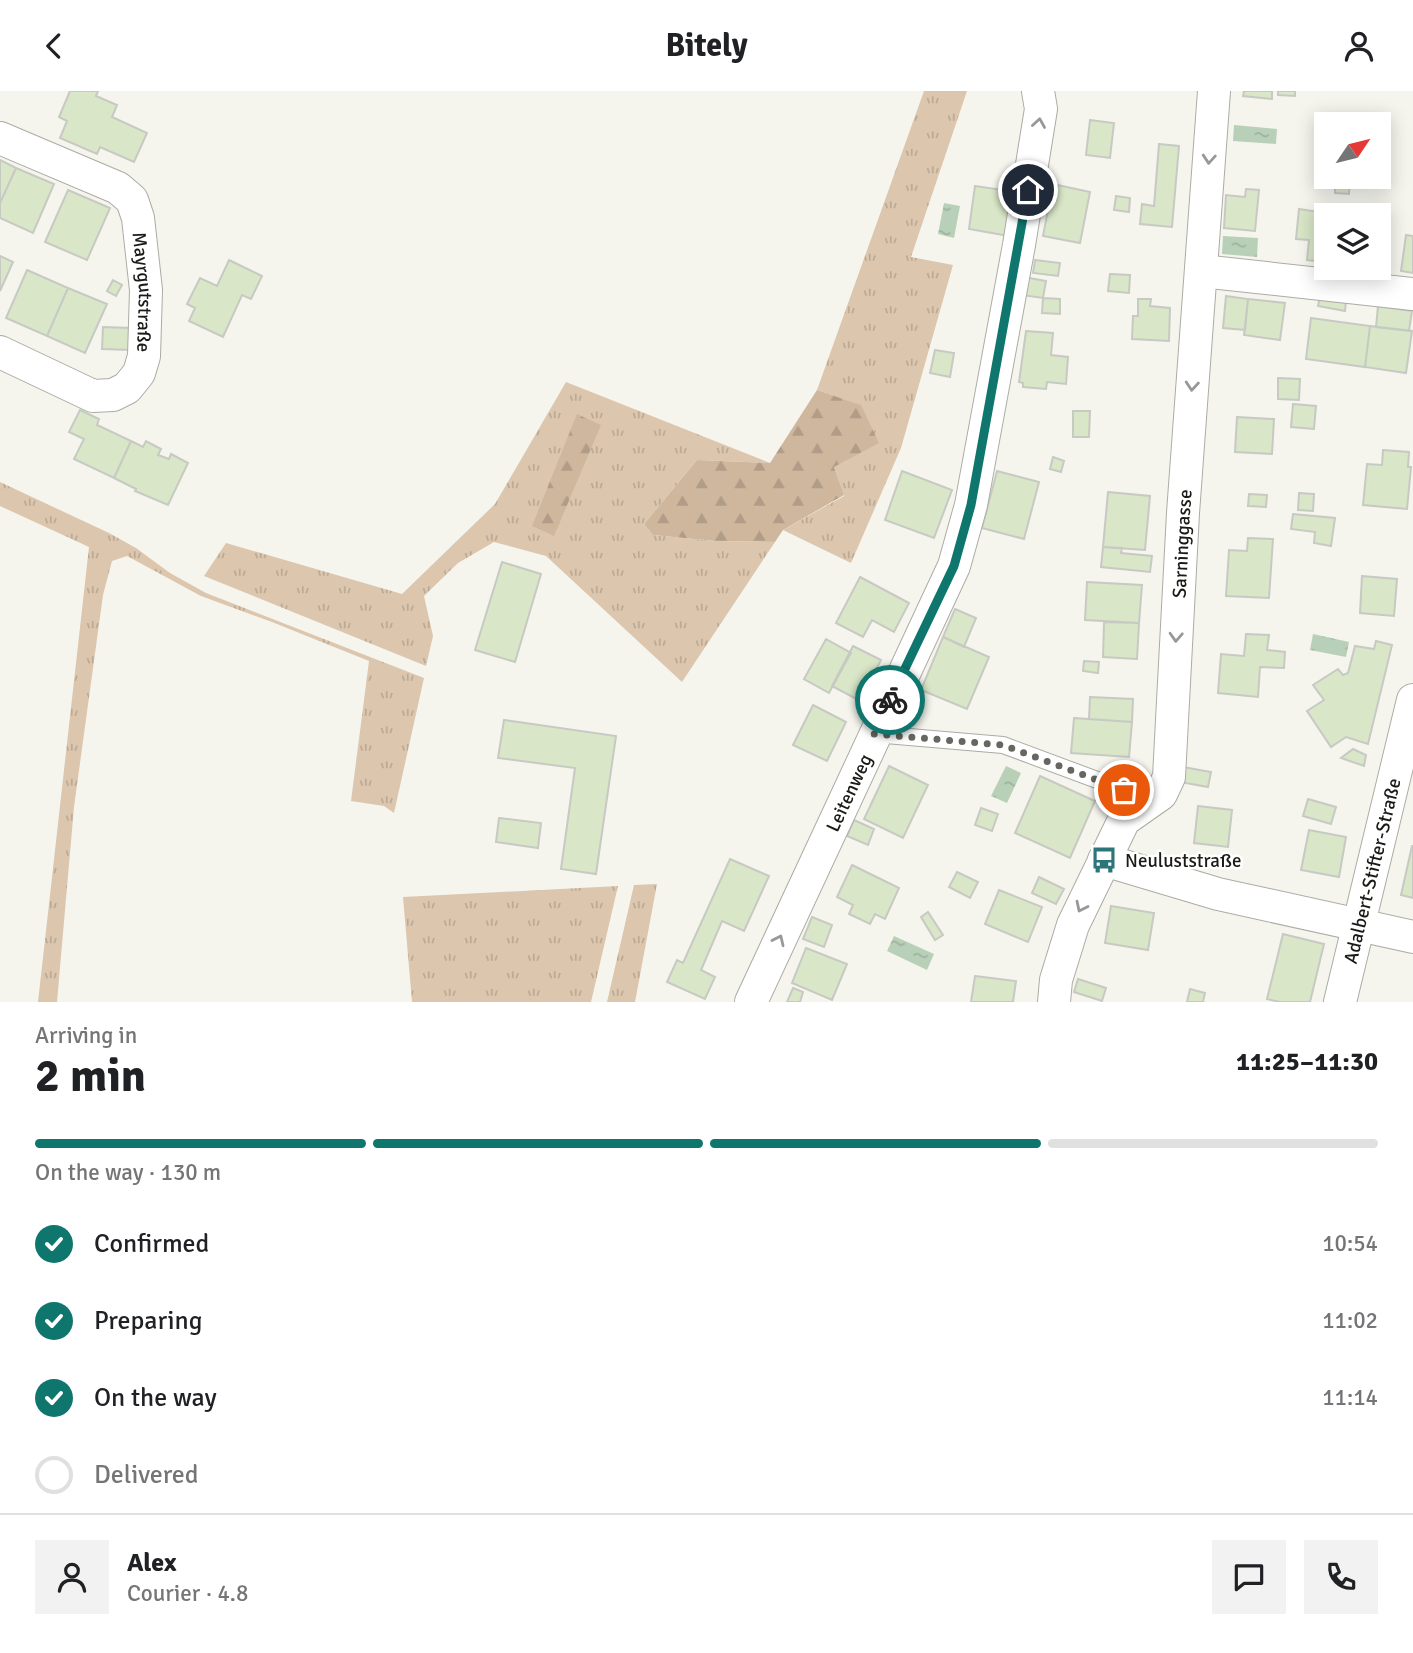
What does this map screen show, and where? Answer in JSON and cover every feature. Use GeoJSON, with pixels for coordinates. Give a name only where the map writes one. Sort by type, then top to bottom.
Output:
{"type":"FeatureCollection","features":[{"type":"Feature","properties":{"kind":"street","name":"Leitenweg"},"geometry":{"type":"LineString","coordinates":[[751,1002],[954,566],[971,505],[1024,218],[1041,109],[1038,91]]}},
{"type":"Feature","properties":{"kind":"street","name":"Sarninggasse"},"geometry":{"type":"LineString","coordinates":[[1054,1002],[1056,980],[1073,925],[1124,820],[1161,794],[1169,777],[1183,513],[1214,91]]}},
{"type":"Feature","properties":{"kind":"street","name":"Mayrgutstraße"},"geometry":{"type":"LineString","coordinates":[[0,138],[118,188],[132,200],[138,218],[146,291],[144,356],[139,373],[127,387],[113,395],[93,396],[0,352]]}},
{"type":"Feature","properties":{"kind":"street"},"geometry":{"type":"LineString","coordinates":[[1201,271],[1413,294]]}},
{"type":"Feature","properties":{"kind":"street","name":"Adalbert-Stifter-Straße"},"geometry":{"type":"LineString","coordinates":[[1340,1002],[1413,700]]}},
{"type":"Feature","properties":{"kind":"street"},"geometry":{"type":"LineString","coordinates":[[1104,860],[1218,894],[1413,937]]}},
{"type":"Feature","properties":{"kind":"lane"},"geometry":{"type":"LineString","coordinates":[[874,734],[1003,745],[1124,790],[1144,807]]}},
{"type":"Feature","properties":{"kind":"green space"},"geometry":{"type":"Polygon","coordinates":[[[924,91],[967,91],[911,257],[953,265],[901,448],[851,563],[783,530],[844,496],[834,467],[860,405],[817,390],[924,91]]]}},
{"type":"Feature","properties":{"kind":"green space"},"geometry":{"type":"Polygon","coordinates":[[[566,382],[770,463],[697,460],[644,524],[653,535],[715,541],[775,542],[682,682],[546,556],[494,542],[458,563],[424,596],[433,636],[426,666],[204,576],[226,543],[402,594],[495,504],[566,382]]]}},
{"type":"Feature","properties":{"kind":"green space"},"geometry":{"type":"Polygon","coordinates":[[[817,390],[861,405],[879,443],[834,467],[844,495],[783,530],[775,542],[715,541],[653,535],[644,524],[697,460],[770,463],[817,390]]]}},
{"type":"Feature","properties":{"kind":"green space"},"geometry":{"type":"Polygon","coordinates":[[[577,414],[601,425],[554,536],[532,526],[577,414]]]}},
{"type":"Feature","properties":{"kind":"green space"},"geometry":{"type":"Polygon","coordinates":[[[0,482],[109,533],[206,593],[424,678],[394,813],[384,806],[351,801],[369,661],[201,596],[127,556],[112,561],[103,595],[74,807],[57,1002],[38,1002],[89,547],[0,506],[0,482]]]}},
{"type":"Feature","properties":{"kind":"green space"},"geometry":{"type":"Polygon","coordinates":[[[657,884],[635,1002],[607,1002],[634,885],[657,884]]]}},
{"type":"Feature","properties":{"kind":"green space"},"geometry":{"type":"Polygon","coordinates":[[[618,886],[591,1002],[412,1002],[403,897],[618,886]]]}},
{"type":"Feature","properties":{"kind":"water"},"geometry":{"type":"Polygon","coordinates":[[[1234,125],[1277,129],[1276,144],[1233,141],[1234,125]]]}},
{"type":"Feature","properties":{"kind":"water"},"geometry":{"type":"Polygon","coordinates":[[[944,203],[960,206],[954,238],[938,234],[944,203]]]}},
{"type":"Feature","properties":{"kind":"water"},"geometry":{"type":"Polygon","coordinates":[[[1223,236],[1258,238],[1257,257],[1222,254],[1223,236]]]}},
{"type":"Feature","properties":{"kind":"water"},"geometry":{"type":"Polygon","coordinates":[[[1313,634],[1349,642],[1346,657],[1310,650],[1313,634]]]}},
{"type":"Feature","properties":{"kind":"water"},"geometry":{"type":"Polygon","coordinates":[[[1006,766],[1021,773],[1007,803],[991,796],[1006,766]]]}},
{"type":"Feature","properties":{"kind":"water"},"geometry":{"type":"Polygon","coordinates":[[[894,936],[934,954],[927,970],[887,951],[894,936]]]}},
{"type":"Feature","properties":{"kind":"building"},"geometry":{"type":"Polygon","coordinates":[[[70,91],[98,91],[96,96],[117,105],[112,117],[147,133],[134,162],[100,147],[97,154],[60,138],[67,121],[59,117],[70,91]]]}},
{"type":"Feature","properties":{"kind":"building"},"geometry":{"type":"Polygon","coordinates":[[[1244,91],[1272,91],[1272,99],[1243,96],[1244,91]]]}},
{"type":"Feature","properties":{"kind":"building"},"geometry":{"type":"Polygon","coordinates":[[[1278,91],[1295,91],[1295,96],[1278,95],[1278,91]]]}},
{"type":"Feature","properties":{"kind":"building"},"geometry":{"type":"Polygon","coordinates":[[[1090,120],[1114,123],[1110,158],[1086,155],[1090,120]]]}},
{"type":"Feature","properties":{"kind":"building"},"geometry":{"type":"Polygon","coordinates":[[[1159,144],[1179,146],[1172,227],[1140,224],[1142,204],[1154,206],[1159,144]]]}},
{"type":"Feature","properties":{"kind":"building"},"geometry":{"type":"Polygon","coordinates":[[[0,160],[16,168],[0,203],[0,160]]]}},
{"type":"Feature","properties":{"kind":"building"},"geometry":{"type":"Polygon","coordinates":[[[16,168],[54,184],[33,233],[0,218],[0,203],[16,168]]]}},
{"type":"Feature","properties":{"kind":"building"},"geometry":{"type":"Polygon","coordinates":[[[1053,184],[1090,192],[1080,243],[1043,236],[1053,184]]]}},
{"type":"Feature","properties":{"kind":"building"},"geometry":{"type":"Polygon","coordinates":[[[975,186],[1016,192],[1009,236],[969,229],[975,186]]]}},
{"type":"Feature","properties":{"kind":"building"},"geometry":{"type":"Polygon","coordinates":[[[1246,189],[1259,190],[1255,231],[1224,228],[1226,195],[1245,197],[1246,189]]]}},
{"type":"Feature","properties":{"kind":"building"},"geometry":{"type":"Polygon","coordinates":[[[1335,189],[1349,189],[1349,194],[1335,193],[1335,189]]]}},
{"type":"Feature","properties":{"kind":"building"},"geometry":{"type":"Polygon","coordinates":[[[68,190],[110,208],[87,260],[45,242],[68,190]]]}},
{"type":"Feature","properties":{"kind":"building"},"geometry":{"type":"Polygon","coordinates":[[[1116,196],[1130,198],[1129,212],[1114,210],[1116,196]]]}},
{"type":"Feature","properties":{"kind":"building"},"geometry":{"type":"Polygon","coordinates":[[[1299,209],[1314,211],[1314,261],[1307,260],[1309,240],[1296,239],[1299,209]]]}},
{"type":"Feature","properties":{"kind":"building"},"geometry":{"type":"Polygon","coordinates":[[[1406,235],[1413,236],[1413,273],[1401,271],[1406,235]]]}},
{"type":"Feature","properties":{"kind":"building"},"geometry":{"type":"Polygon","coordinates":[[[0,256],[13,262],[0,291],[0,256]]]}},
{"type":"Feature","properties":{"kind":"building"},"geometry":{"type":"Polygon","coordinates":[[[229,260],[262,276],[251,299],[242,295],[223,337],[189,321],[195,308],[187,304],[200,278],[217,286],[229,260]]]}},
{"type":"Feature","properties":{"kind":"building"},"geometry":{"type":"Polygon","coordinates":[[[1035,260],[1060,263],[1058,276],[1033,273],[1035,260]]]}},
{"type":"Feature","properties":{"kind":"building"},"geometry":{"type":"Polygon","coordinates":[[[27,270],[68,288],[47,336],[6,318],[27,270]]]}},
{"type":"Feature","properties":{"kind":"building"},"geometry":{"type":"Polygon","coordinates":[[[1110,274],[1130,275],[1129,293],[1108,291],[1110,274]]]}},
{"type":"Feature","properties":{"kind":"building"},"geometry":{"type":"Polygon","coordinates":[[[1024,277],[1046,281],[1043,298],[1021,295],[1024,277]]]}},
{"type":"Feature","properties":{"kind":"building"},"geometry":{"type":"Polygon","coordinates":[[[113,280],[122,285],[116,296],[107,291],[113,280]]]}},
{"type":"Feature","properties":{"kind":"building"},"geometry":{"type":"Polygon","coordinates":[[[68,288],[107,304],[85,353],[47,336],[68,288]]]}},
{"type":"Feature","properties":{"kind":"building"},"geometry":{"type":"Polygon","coordinates":[[[1226,296],[1248,299],[1245,330],[1223,328],[1226,296]]]}},
{"type":"Feature","properties":{"kind":"building"},"geometry":{"type":"Polygon","coordinates":[[[1320,296],[1346,301],[1345,311],[1318,306],[1320,296]]]}},
{"type":"Feature","properties":{"kind":"building"},"geometry":{"type":"Polygon","coordinates":[[[1043,298],[1060,299],[1060,314],[1042,313],[1043,298]]]}},
{"type":"Feature","properties":{"kind":"building"},"geometry":{"type":"Polygon","coordinates":[[[1138,299],[1151,299],[1150,306],[1170,308],[1169,341],[1132,339],[1133,316],[1138,316],[1138,299]]]}},
{"type":"Feature","properties":{"kind":"building"},"geometry":{"type":"Polygon","coordinates":[[[1248,299],[1285,303],[1280,340],[1244,335],[1248,299]]]}},
{"type":"Feature","properties":{"kind":"building"},"geometry":{"type":"Polygon","coordinates":[[[1378,306],[1412,311],[1409,331],[1376,327],[1378,306]]]}},
{"type":"Feature","properties":{"kind":"building"},"geometry":{"type":"Polygon","coordinates":[[[1311,318],[1370,326],[1365,367],[1306,359],[1311,318]]]}},
{"type":"Feature","properties":{"kind":"building"},"geometry":{"type":"Polygon","coordinates":[[[1370,326],[1412,331],[1406,373],[1365,367],[1370,326]]]}},
{"type":"Feature","properties":{"kind":"building"},"geometry":{"type":"Polygon","coordinates":[[[103,327],[131,328],[131,350],[102,349],[103,327]]]}},
{"type":"Feature","properties":{"kind":"building"},"geometry":{"type":"Polygon","coordinates":[[[1026,331],[1053,333],[1051,355],[1068,357],[1066,384],[1047,382],[1046,389],[1023,387],[1023,383],[1019,382],[1026,331]]]}},
{"type":"Feature","properties":{"kind":"building"},"geometry":{"type":"Polygon","coordinates":[[[935,350],[954,353],[950,377],[930,373],[935,350]]]}},
{"type":"Feature","properties":{"kind":"building"},"geometry":{"type":"Polygon","coordinates":[[[1278,378],[1300,379],[1299,400],[1278,399],[1278,378]]]}},
{"type":"Feature","properties":{"kind":"building"},"geometry":{"type":"Polygon","coordinates":[[[1293,404],[1316,406],[1314,429],[1291,427],[1293,404]]]}},
{"type":"Feature","properties":{"kind":"building"},"geometry":{"type":"Polygon","coordinates":[[[80,410],[99,419],[97,425],[131,441],[114,478],[74,459],[84,439],[69,432],[80,410]]]}},
{"type":"Feature","properties":{"kind":"building"},"geometry":{"type":"Polygon","coordinates":[[[1073,411],[1090,411],[1089,437],[1073,437],[1073,411]]]}},
{"type":"Feature","properties":{"kind":"building"},"geometry":{"type":"Polygon","coordinates":[[[1237,417],[1274,419],[1272,454],[1235,452],[1237,417]]]}},
{"type":"Feature","properties":{"kind":"building"},"geometry":{"type":"Polygon","coordinates":[[[131,441],[143,447],[146,441],[161,449],[158,455],[169,459],[171,454],[188,463],[168,505],[135,491],[136,489],[114,478],[131,441]]]}},
{"type":"Feature","properties":{"kind":"building"},"geometry":{"type":"Polygon","coordinates":[[[1383,450],[1409,452],[1408,467],[1411,467],[1407,509],[1363,505],[1367,464],[1382,465],[1383,450]]]}},
{"type":"Feature","properties":{"kind":"building"},"geometry":{"type":"Polygon","coordinates":[[[1053,457],[1064,461],[1061,472],[1050,469],[1053,457]]]}},
{"type":"Feature","properties":{"kind":"building"},"geometry":{"type":"Polygon","coordinates":[[[902,471],[952,490],[934,538],[885,520],[902,471]]]}},
{"type":"Feature","properties":{"kind":"building"},"geometry":{"type":"Polygon","coordinates":[[[997,471],[1039,482],[1024,539],[982,528],[997,471]]]}},
{"type":"Feature","properties":{"kind":"building"},"geometry":{"type":"Polygon","coordinates":[[[1108,492],[1150,496],[1145,550],[1103,547],[1108,492]]]}},
{"type":"Feature","properties":{"kind":"building"},"geometry":{"type":"Polygon","coordinates":[[[1299,493],[1314,494],[1313,511],[1298,510],[1299,493]]]}},
{"type":"Feature","properties":{"kind":"building"},"geometry":{"type":"Polygon","coordinates":[[[1249,494],[1267,495],[1266,507],[1248,506],[1249,494]]]}},
{"type":"Feature","properties":{"kind":"building"},"geometry":{"type":"Polygon","coordinates":[[[1293,514],[1335,518],[1331,546],[1314,543],[1315,532],[1291,529],[1293,514]]]}},
{"type":"Feature","properties":{"kind":"building"},"geometry":{"type":"Polygon","coordinates":[[[1248,538],[1273,539],[1269,598],[1226,596],[1229,550],[1247,551],[1248,538]]]}},
{"type":"Feature","properties":{"kind":"building"},"geometry":{"type":"Polygon","coordinates":[[[1103,547],[1122,548],[1121,553],[1152,556],[1150,572],[1101,567],[1103,547]]]}},
{"type":"Feature","properties":{"kind":"building"},"geometry":{"type":"Polygon","coordinates":[[[502,562],[541,574],[515,662],[475,650],[502,562]]]}},
{"type":"Feature","properties":{"kind":"building"},"geometry":{"type":"Polygon","coordinates":[[[1362,576],[1397,579],[1394,616],[1360,613],[1362,576]]]}},
{"type":"Feature","properties":{"kind":"building"},"geometry":{"type":"Polygon","coordinates":[[[860,577],[909,603],[894,632],[872,620],[863,637],[836,623],[860,577]]]}},
{"type":"Feature","properties":{"kind":"building"},"geometry":{"type":"Polygon","coordinates":[[[1087,582],[1142,585],[1139,623],[1085,620],[1087,582]]]}},
{"type":"Feature","properties":{"kind":"building"},"geometry":{"type":"Polygon","coordinates":[[[955,609],[976,618],[964,647],[943,637],[955,609]]]}},
{"type":"Feature","properties":{"kind":"building"},"geometry":{"type":"Polygon","coordinates":[[[1104,622],[1139,623],[1137,659],[1103,657],[1104,622]]]}},
{"type":"Feature","properties":{"kind":"building"},"geometry":{"type":"Polygon","coordinates":[[[1246,634],[1269,635],[1267,650],[1285,652],[1284,668],[1260,667],[1258,697],[1218,693],[1221,654],[1244,656],[1246,634]]]}},
{"type":"Feature","properties":{"kind":"building"},"geometry":{"type":"Polygon","coordinates":[[[943,637],[989,657],[967,709],[921,690],[943,637]]]}},
{"type":"Feature","properties":{"kind":"building"},"geometry":{"type":"Polygon","coordinates":[[[826,639],[851,653],[829,693],[804,679],[826,639]]]}},
{"type":"Feature","properties":{"kind":"building"},"geometry":{"type":"Polygon","coordinates":[[[1376,641],[1392,645],[1368,744],[1346,737],[1331,747],[1307,711],[1324,700],[1313,685],[1338,669],[1343,675],[1348,673],[1355,646],[1374,649],[1376,641]]]}},
{"type":"Feature","properties":{"kind":"building"},"geometry":{"type":"Polygon","coordinates":[[[853,646],[881,660],[860,701],[832,686],[853,646]]]}},
{"type":"Feature","properties":{"kind":"building"},"geometry":{"type":"Polygon","coordinates":[[[1084,661],[1099,662],[1098,673],[1083,671],[1084,661]]]}},
{"type":"Feature","properties":{"kind":"building"},"geometry":{"type":"Polygon","coordinates":[[[1090,697],[1133,699],[1132,722],[1089,719],[1090,697]]]}},
{"type":"Feature","properties":{"kind":"building"},"geometry":{"type":"Polygon","coordinates":[[[813,705],[846,722],[827,761],[793,745],[813,705]]]}},
{"type":"Feature","properties":{"kind":"building"},"geometry":{"type":"Polygon","coordinates":[[[1074,718],[1132,722],[1129,757],[1071,753],[1074,718]]]}},
{"type":"Feature","properties":{"kind":"building"},"geometry":{"type":"Polygon","coordinates":[[[504,720],[616,736],[596,874],[561,869],[575,768],[498,758],[504,720]]]}},
{"type":"Feature","properties":{"kind":"building"},"geometry":{"type":"Polygon","coordinates":[[[1353,749],[1366,755],[1364,766],[1341,758],[1353,749]]]}},
{"type":"Feature","properties":{"kind":"building"},"geometry":{"type":"Polygon","coordinates":[[[889,766],[928,785],[903,838],[864,819],[889,766]]]}},
{"type":"Feature","properties":{"kind":"building"},"geometry":{"type":"Polygon","coordinates":[[[1183,767],[1211,772],[1208,787],[1180,782],[1183,767]]]}},
{"type":"Feature","properties":{"kind":"building"},"geometry":{"type":"Polygon","coordinates":[[[1040,776],[1095,801],[1070,858],[1015,833],[1040,776]]]}},
{"type":"Feature","properties":{"kind":"building"},"geometry":{"type":"Polygon","coordinates":[[[1308,799],[1336,807],[1331,824],[1303,816],[1308,799]]]}},
{"type":"Feature","properties":{"kind":"building"},"geometry":{"type":"Polygon","coordinates":[[[1198,806],[1232,810],[1228,847],[1194,843],[1198,806]]]}},
{"type":"Feature","properties":{"kind":"building"},"geometry":{"type":"Polygon","coordinates":[[[981,808],[998,814],[992,831],[975,825],[981,808]]]}},
{"type":"Feature","properties":{"kind":"building"},"geometry":{"type":"Polygon","coordinates":[[[499,818],[541,823],[538,848],[496,842],[499,818]]]}},
{"type":"Feature","properties":{"kind":"building"},"geometry":{"type":"Polygon","coordinates":[[[854,820],[874,829],[868,845],[847,836],[854,820]]]}},
{"type":"Feature","properties":{"kind":"building"},"geometry":{"type":"Polygon","coordinates":[[[1309,830],[1346,837],[1339,877],[1301,870],[1309,830]]]}},
{"type":"Feature","properties":{"kind":"building"},"geometry":{"type":"Polygon","coordinates":[[[1413,846],[1413,898],[1401,895],[1413,846]]]}},
{"type":"Feature","properties":{"kind":"building"},"geometry":{"type":"Polygon","coordinates":[[[730,859],[769,876],[744,931],[722,921],[701,970],[715,977],[705,999],[667,982],[677,960],[683,963],[730,859]]]}},
{"type":"Feature","properties":{"kind":"building"},"geometry":{"type":"Polygon","coordinates":[[[852,865],[899,888],[885,919],[875,914],[870,924],[849,914],[853,905],[837,897],[852,865]]]}},
{"type":"Feature","properties":{"kind":"building"},"geometry":{"type":"Polygon","coordinates":[[[957,872],[978,882],[970,898],[949,887],[957,872]]]}},
{"type":"Feature","properties":{"kind":"building"},"geometry":{"type":"Polygon","coordinates":[[[1039,877],[1064,889],[1056,904],[1032,893],[1039,877]]]}},
{"type":"Feature","properties":{"kind":"building"},"geometry":{"type":"Polygon","coordinates":[[[999,890],[1042,907],[1028,942],[985,924],[999,890]]]}},
{"type":"Feature","properties":{"kind":"building"},"geometry":{"type":"Polygon","coordinates":[[[1111,906],[1154,913],[1148,950],[1105,943],[1111,906]]]}},
{"type":"Feature","properties":{"kind":"building"},"geometry":{"type":"Polygon","coordinates":[[[928,912],[943,935],[935,940],[921,917],[928,912]]]}},
{"type":"Feature","properties":{"kind":"building"},"geometry":{"type":"Polygon","coordinates":[[[812,917],[832,925],[824,947],[803,939],[812,917]]]}},
{"type":"Feature","properties":{"kind":"building"},"geometry":{"type":"Polygon","coordinates":[[[1283,934],[1324,944],[1310,1002],[1267,999],[1283,934]]]}},
{"type":"Feature","properties":{"kind":"building"},"geometry":{"type":"Polygon","coordinates":[[[806,948],[847,964],[832,1000],[792,983],[806,948]]]}},
{"type":"Feature","properties":{"kind":"building"},"geometry":{"type":"Polygon","coordinates":[[[975,976],[1016,981],[1013,1002],[971,1002],[975,976]]]}},
{"type":"Feature","properties":{"kind":"building"},"geometry":{"type":"Polygon","coordinates":[[[1078,979],[1106,988],[1102,1001],[1074,992],[1078,979]]]}},
{"type":"Feature","properties":{"kind":"building"},"geometry":{"type":"Polygon","coordinates":[[[793,988],[803,992],[800,1002],[787,1002],[793,988]]]}},
{"type":"Feature","properties":{"kind":"building"},"geometry":{"type":"Polygon","coordinates":[[[1190,989],[1205,993],[1203,1002],[1187,1002],[1190,989]]]}},
{"type":"Feature","properties":{"kind":"way so far"},"geometry":{"type":"LineString","coordinates":[[890,700],[874,734],[1003,745],[1124,790]]}},
{"type":"Feature","properties":{"kind":"place","name":"Neuluststraße"},"geometry":{"type":"Point","coordinates":[1104,860]}},
{"type":"Feature","properties":{"kind":"route"},"geometry":{"type":"LineString","coordinates":[[890,700],[954,566],[971,505],[1028,190]]}}]}
